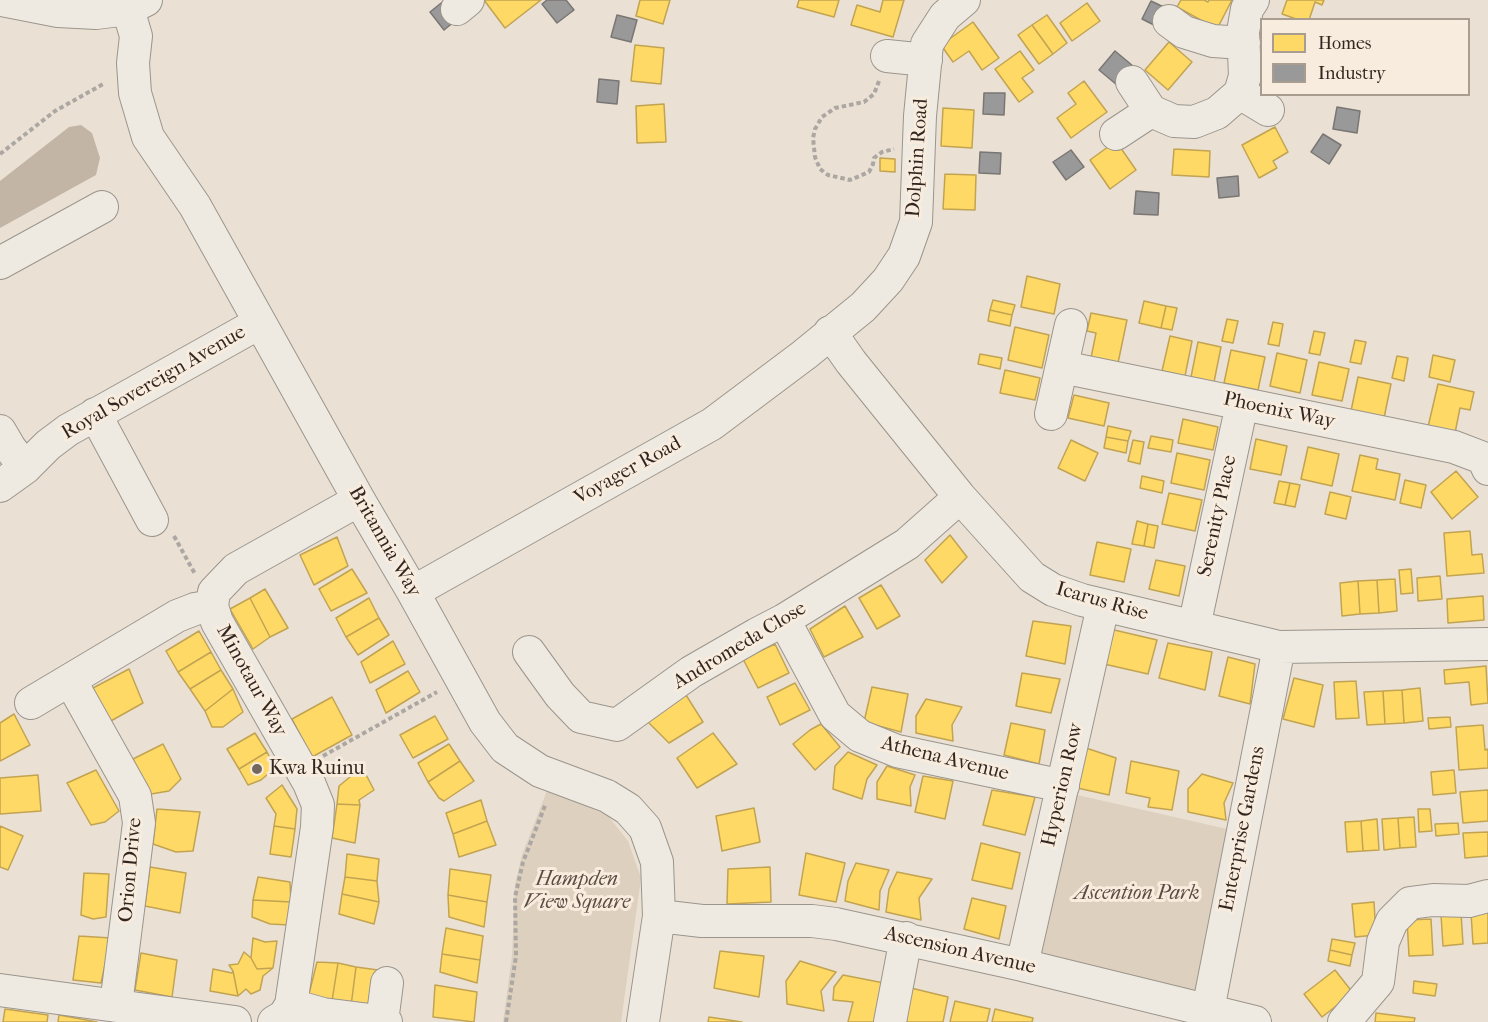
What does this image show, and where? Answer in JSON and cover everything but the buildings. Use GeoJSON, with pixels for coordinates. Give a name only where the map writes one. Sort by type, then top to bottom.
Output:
{"type":"FeatureCollection","features":[{"type":"Feature","properties":{"kind":"street"},"geometry":{"type":"LineString","coordinates":[[2,0],[58,12],[96,13],[137,4]]}},
{"type":"Feature","properties":{"kind":"street","name":"Dolphin Road"},"geometry":{"type":"LineString","coordinates":[[830,332],[863,306],[888,280],[904,256],[916,222],[927,44],[945,16],[964,0]]}},
{"type":"Feature","properties":{"kind":"street"},"geometry":{"type":"LineString","coordinates":[[1132,82],[1151,111],[1174,121],[1194,122],[1217,113],[1240,93],[1245,76],[1244,43],[1247,9],[1253,0]]}},
{"type":"Feature","properties":{"kind":"street","name":"Britannia Way"},"geometry":{"type":"LineString","coordinates":[[137,4],[133,63],[135,93],[148,137],[195,206],[485,722],[505,748],[540,771],[607,796],[628,809],[645,828],[657,862],[659,916],[643,1022]]}},
{"type":"Feature","properties":{"kind":"street"},"geometry":{"type":"LineString","coordinates":[[1170,21],[1184,32],[1213,41],[1244,43]]}},
{"type":"Feature","properties":{"kind":"street"},"geometry":{"type":"LineString","coordinates":[[884,64],[926,60]]}},
{"type":"Feature","properties":{"kind":"street"},"geometry":{"type":"LineString","coordinates":[[1240,93],[1268,110]]}},
{"type":"Feature","properties":{"kind":"street"},"geometry":{"type":"LineString","coordinates":[[1116,134],[1151,111]]}},
{"type":"Feature","properties":{"kind":"street"},"geometry":{"type":"LineString","coordinates":[[0,263],[102,207]]}},
{"type":"Feature","properties":{"kind":"street","name":"Royal Sovereign Avenue"},"geometry":{"type":"LineString","coordinates":[[0,486],[25,468],[48,445],[68,430],[259,323]]}},
{"type":"Feature","properties":{"kind":"street"},"geometry":{"type":"LineString","coordinates":[[1051,414],[1071,325]]}},
{"type":"Feature","properties":{"kind":"street","name":"Icarus Rise"},"geometry":{"type":"LineString","coordinates":[[830,332],[851,362],[960,497],[1032,578],[1053,590],[1103,606],[1279,647],[1488,644]]}},
{"type":"Feature","properties":{"kind":"street","name":"Voyager Road"},"geometry":{"type":"LineString","coordinates":[[413,592],[712,424],[804,355],[830,332]]}},
{"type":"Feature","properties":{"kind":"street","name":"Phoenix Way"},"geometry":{"type":"LineString","coordinates":[[1062,367],[1454,447],[1483,458],[1488,469]]}},
{"type":"Feature","properties":{"kind":"street","name":"Serenity Place"},"geometry":{"type":"LineString","coordinates":[[1194,627],[1242,404]]}},
{"type":"Feature","properties":{"kind":"street"},"geometry":{"type":"LineString","coordinates":[[95,414],[152,520]]}},
{"type":"Feature","properties":{"kind":"street"},"geometry":{"type":"LineString","coordinates":[[0,431],[25,468]]}},
{"type":"Feature","properties":{"kind":"street","name":"Andromeda Close"},"geometry":{"type":"LineString","coordinates":[[529,652],[560,695],[581,717],[617,725],[690,672],[784,620],[907,544],[960,497]]}},
{"type":"Feature","properties":{"kind":"street","name":"Minotaur Way"},"geometry":{"type":"LineString","coordinates":[[359,500],[236,569],[214,592],[212,606],[217,622],[301,768],[318,805],[317,827],[283,1013],[323,1014],[384,1022],[387,983]]}},
{"type":"Feature","properties":{"kind":"street"},"geometry":{"type":"LineString","coordinates":[[31,703],[177,616],[212,606]]}},
{"type":"Feature","properties":{"kind":"street","name":"Hyperion Row"},"geometry":{"type":"LineString","coordinates":[[1022,965],[1103,606]]}},
{"type":"Feature","properties":{"kind":"street","name":"Athena Avenue"},"geometry":{"type":"LineString","coordinates":[[784,620],[836,715],[860,736],[897,751],[1063,786]]}},
{"type":"Feature","properties":{"kind":"street","name":"Enterprise Gardens"},"geometry":{"type":"LineString","coordinates":[[1208,1010],[1279,647]]}},
{"type":"Feature","properties":{"kind":"street","name":"Orion Drive"},"geometry":{"type":"LineString","coordinates":[[70,680],[135,796],[139,823],[116,1005]]}},
{"type":"Feature","properties":{"kind":"street"},"geometry":{"type":"LineString","coordinates":[[1344,1022],[1378,982],[1383,942],[1392,921],[1410,903],[1433,900],[1469,901],[1488,896]]}},
{"type":"Feature","properties":{"kind":"street","name":"Ascension Avenue"},"geometry":{"type":"LineString","coordinates":[[659,916],[702,921],[812,921],[836,924],[1022,965],[1255,1022]]}},
{"type":"Feature","properties":{"kind":"street"},"geometry":{"type":"LineString","coordinates":[[890,1022],[906,938]]}},
{"type":"Feature","properties":{"kind":"street"},"geometry":{"type":"LineString","coordinates":[[0,990],[235,1022]]}},
{"type":"Feature","properties":{"kind":"path"},"geometry":{"type":"LineString","coordinates":[[884,64],[874,94],[864,102],[835,108],[822,117],[813,138],[815,157],[820,169],[828,175],[850,180],[868,172],[874,158],[882,152],[890,149],[919,150]]}},
{"type":"Feature","properties":{"kind":"path"},"geometry":{"type":"LineString","coordinates":[[0,154],[55,111],[105,83]]}},
{"type":"Feature","properties":{"kind":"path"},"geometry":{"type":"LineString","coordinates":[[301,768],[437,692]]}},
{"type":"Feature","properties":{"kind":"path"},"geometry":{"type":"LineString","coordinates":[[506,1022],[516,956],[516,897],[523,862],[546,803]]}},
{"type":"Feature","properties":{"kind":"green space","name":"Hampden View Square"},"geometry":{"type":"Polygon","coordinates":[[[548,788],[608,816],[628,841],[641,878],[621,1022],[503,1022],[512,956],[515,884],[522,855],[548,788]]]}},
{"type":"Feature","properties":{"kind":"green space","name":"Ascention Park"},"geometry":{"type":"Polygon","coordinates":[[[1073,794],[1236,831],[1202,996],[1039,955],[1073,794]]]}},
{"type":"Feature","properties":{"kind":"shaded area"},"geometry":{"type":"Polygon","coordinates":[[[81,125],[92,133],[100,158],[96,175],[0,228],[0,181],[69,127],[81,125]]]}},
{"type":"Feature","properties":{"kind":"place","name":"Kwa Ruinu"},"geometry":{"type":"Point","coordinates":[257,769]}}]}
